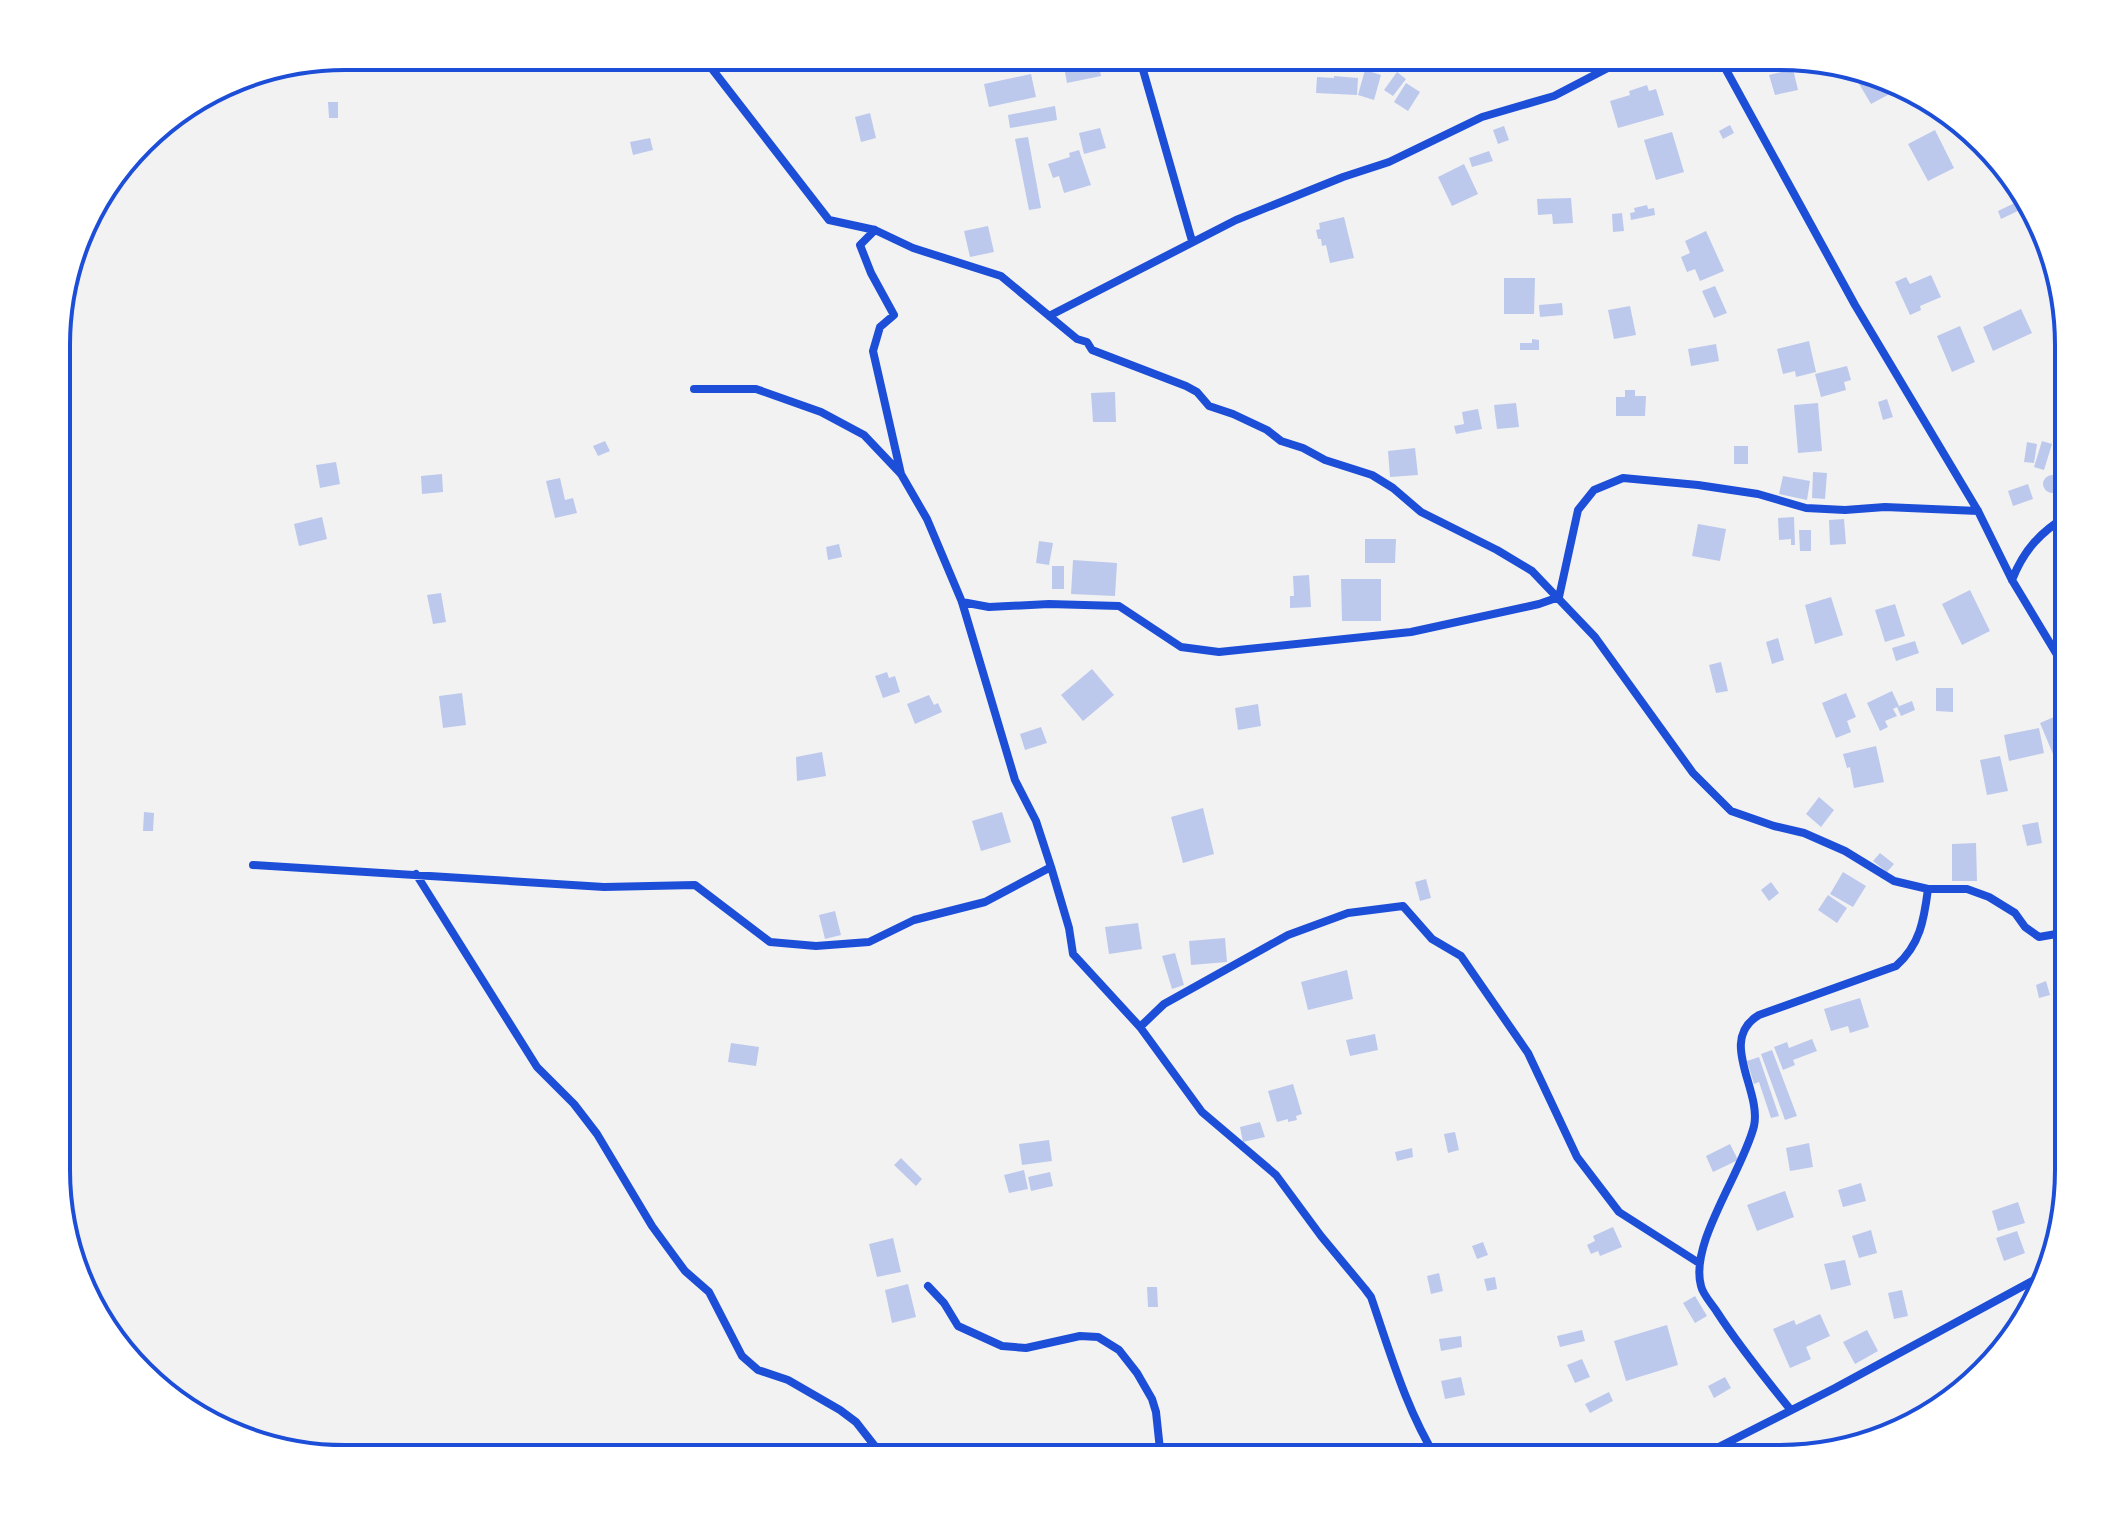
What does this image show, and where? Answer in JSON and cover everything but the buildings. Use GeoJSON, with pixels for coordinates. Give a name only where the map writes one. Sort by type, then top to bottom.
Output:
{"type":"FeatureCollection","features":[{"type":"Feature","properties":{"kind":"street"},"geometry":{"type":"LineString","coordinates":[[714,71],[829,220],[875,230],[913,248],[1001,276],[1077,339],[1087,342],[1092,350],[1186,386],[1197,392],[1209,406],[1256,424],[1281,441],[1372,475],[1421,512],[1532,571],[1595,637],[1693,773],[1731,811],[1804,833],[1845,851],[1894,881],[1928,889],[1967,889],[1989,897],[2015,913],[2025,927],[2039,937],[2054,934]]}},
{"type":"Feature","properties":{"kind":"street"},"geometry":{"type":"LineString","coordinates":[[1143,71],[1192,241]]}},
{"type":"Feature","properties":{"kind":"street"},"geometry":{"type":"LineString","coordinates":[[1049,316],[1236,220],[1389,162],[1482,117],[1554,96],[1602,71]]}},
{"type":"Feature","properties":{"kind":"street"},"geometry":{"type":"LineString","coordinates":[[1727,71],[1855,305],[1978,511],[2012,580],[2054,650]]}},
{"type":"Feature","properties":{"kind":"street"},"geometry":{"type":"LineString","coordinates":[[875,230],[860,245],[894,315],[880,327],[873,351],[901,474]]}},
{"type":"Feature","properties":{"kind":"street"},"geometry":{"type":"LineString","coordinates":[[694,389],[756,389],[821,412],[864,435],[901,474],[927,519],[962,602],[1015,780],[1036,821],[1051,867],[1069,928],[1073,954],[1140,1027],[1202,1112],[1276,1175],[1371,1297],[1410,1404],[1430,1445]]}},
{"type":"Feature","properties":{"kind":"street"},"geometry":{"type":"LineString","coordinates":[[1559,597],[1578,510],[1594,490],[1623,478],[1728,489],[1806,508],[1978,511]]}},
{"type":"Feature","properties":{"kind":"street"},"geometry":{"type":"LineString","coordinates":[[2012,580],[2029,546],[2054,523]]}},
{"type":"Feature","properties":{"kind":"street"},"geometry":{"type":"LineString","coordinates":[[962,602],[989,607],[1049,604],[1119,606],[1181,647],[1219,652],[1411,632],[1559,597]]}},
{"type":"Feature","properties":{"kind":"street"},"geometry":{"type":"LineString","coordinates":[[253,865],[604,887],[695,885],[770,942],[816,946],[869,942],[914,920],[985,902],[1051,867]]}},
{"type":"Feature","properties":{"kind":"street"},"geometry":{"type":"LineString","coordinates":[[416,874],[537,1067],[574,1104],[597,1134],[659,1236],[685,1271],[709,1292],[742,1356],[758,1370],[788,1380],[840,1410],[856,1422],[874,1444]]}},
{"type":"Feature","properties":{"kind":"street"},"geometry":{"type":"LineString","coordinates":[[1790,1409],[1739,1346],[1701,1287],[1699,1263],[1709,1230],[1737,1172],[1755,1120],[1754,1099],[1739,1045],[1742,1031],[1747,1022],[1837,985],[1896,966],[1917,940],[1924,921],[1928,889]]}},
{"type":"Feature","properties":{"kind":"street"},"geometry":{"type":"LineString","coordinates":[[1140,1027],[1164,1004],[1288,935],[1348,913],[1403,906],[1432,939],[1461,956],[1528,1053],[1577,1157],[1619,1212],[1699,1263]]}},
{"type":"Feature","properties":{"kind":"street"},"geometry":{"type":"LineString","coordinates":[[1722,1445],[1835,1388],[2031,1281]]}},
{"type":"Feature","properties":{"kind":"street"},"geometry":{"type":"LineString","coordinates":[[928,1286],[944,1303],[958,1326],[1002,1346],[1026,1348],[1080,1336],[1098,1337],[1119,1350],[1152,1399],[1159,1445]]}}]}
